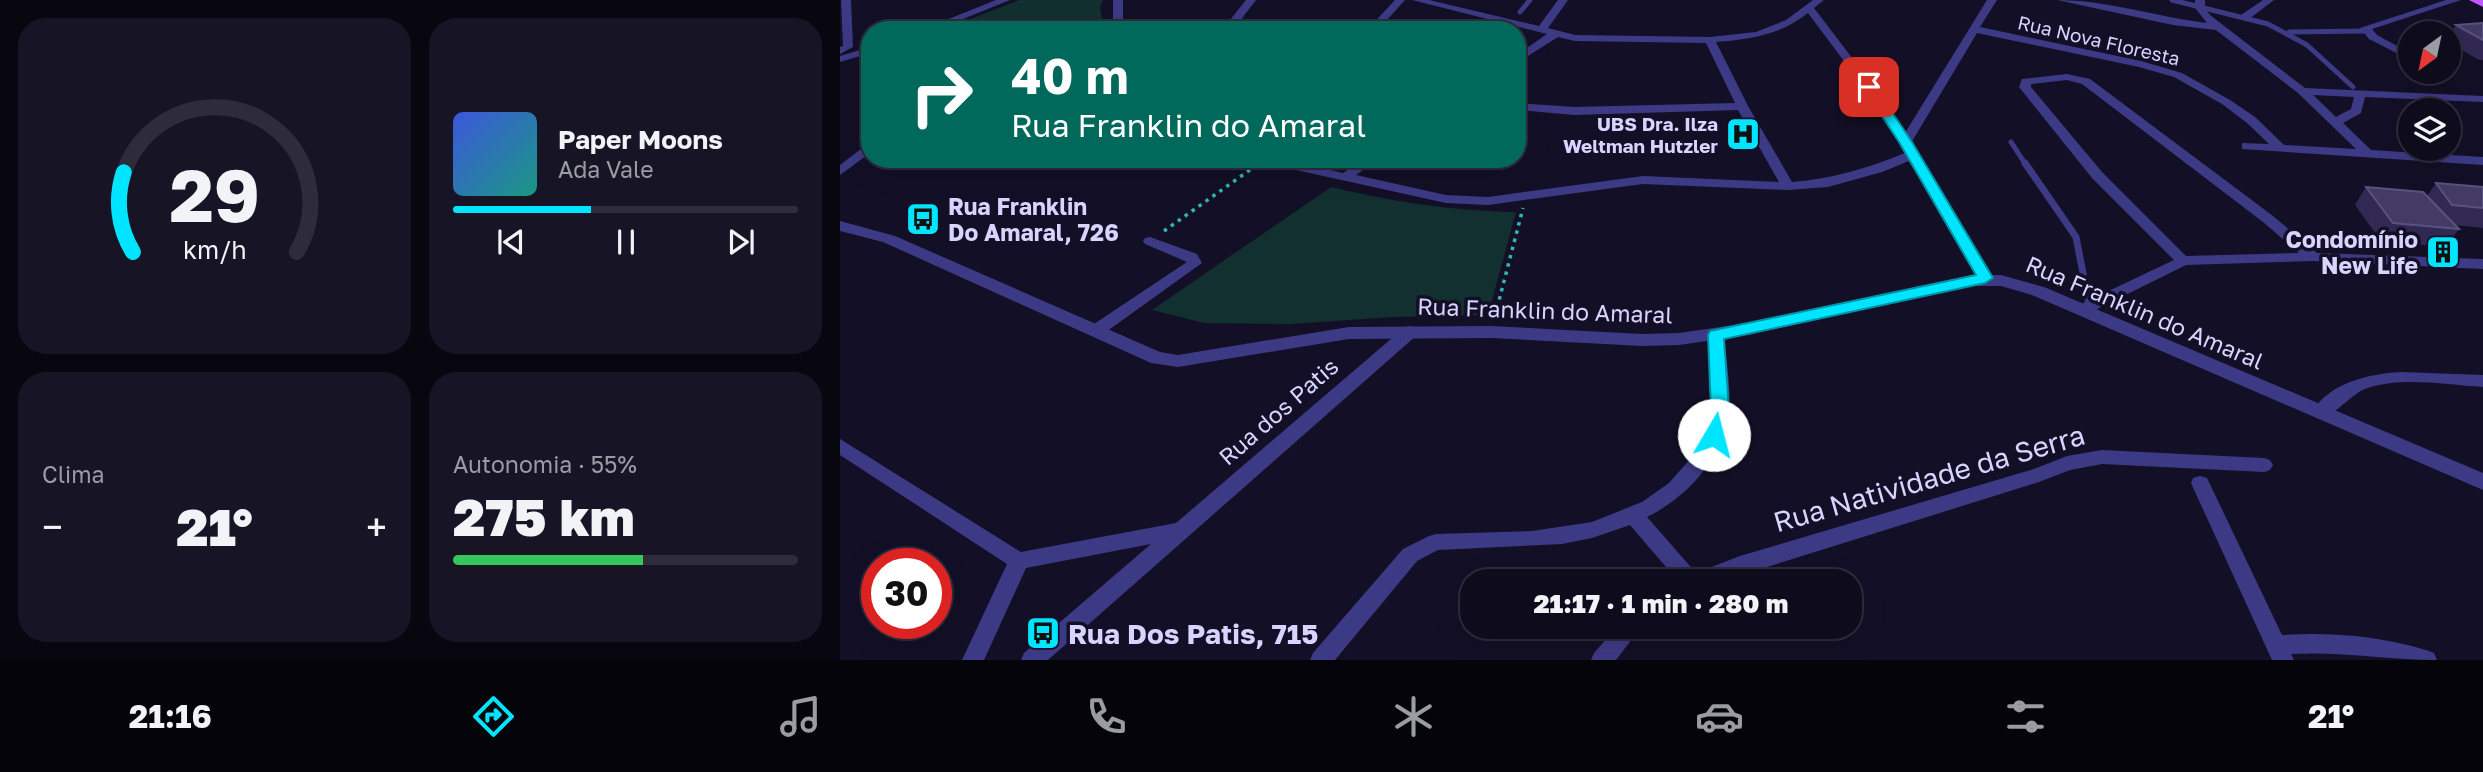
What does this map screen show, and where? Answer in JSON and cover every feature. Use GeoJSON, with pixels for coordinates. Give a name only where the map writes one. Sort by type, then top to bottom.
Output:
{"type":"FeatureCollection","features":[{"type":"Feature","properties":{"kind":"main road"},"geometry":{"type":"LineString","coordinates":[[2474,0],[2483,4]]}},
{"type":"Feature","properties":{"kind":"street"},"geometry":{"type":"LineString","coordinates":[[841,54],[848,47],[846,0]]}},
{"type":"Feature","properties":{"kind":"street"},"geometry":{"type":"LineString","coordinates":[[943,21],[976,4],[1005,0]]}},
{"type":"Feature","properties":{"kind":"street"},"geometry":{"type":"LineString","coordinates":[[1118,0],[1116,6],[1119,21]]}},
{"type":"Feature","properties":{"kind":"street"},"geometry":{"type":"LineString","coordinates":[[1234,21],[1251,0]]}},
{"type":"Feature","properties":{"kind":"street"},"geometry":{"type":"LineString","coordinates":[[1380,21],[1400,0]]}},
{"type":"Feature","properties":{"kind":"street"},"geometry":{"type":"LineString","coordinates":[[1417,0],[1437,2],[1500,21]]}},
{"type":"Feature","properties":{"kind":"street"},"geometry":{"type":"LineString","coordinates":[[1541,31],[1563,0]]}},
{"type":"Feature","properties":{"kind":"street"},"geometry":{"type":"LineString","coordinates":[[2062,0],[2173,22],[2218,27]]}},
{"type":"Feature","properties":{"kind":"street"},"geometry":{"type":"LineString","coordinates":[[2245,17],[2269,0]]}},
{"type":"Feature","properties":{"kind":"street"},"geometry":{"type":"LineString","coordinates":[[2398,50],[2365,31],[2365,27],[2456,0]]}},
{"type":"Feature","properties":{"kind":"street"},"geometry":{"type":"LineString","coordinates":[[1906,142],[1989,1]]}},
{"type":"Feature","properties":{"kind":"street"},"geometry":{"type":"LineString","coordinates":[[1526,27],[1588,39],[1710,40],[1758,35],[1777,29],[1814,4],[1906,142],[1985,278]]}},
{"type":"Feature","properties":{"kind":"street"},"geometry":{"type":"LineString","coordinates":[[2200,4],[2206,18],[2302,91],[2367,153]]}},
{"type":"Feature","properties":{"kind":"street","name":"Rua Nova Floresta"},"geometry":{"type":"LineString","coordinates":[[1973,29],[2141,64],[2178,75],[2202,86],[2243,114],[2279,147]]}},
{"type":"Feature","properties":{"kind":"street"},"geometry":{"type":"LineString","coordinates":[[1526,54],[1555,34]]}},
{"type":"Feature","properties":{"kind":"street"},"geometry":{"type":"LineString","coordinates":[[1710,40],[1742,106],[1788,186]]}},
{"type":"Feature","properties":{"kind":"street"},"geometry":{"type":"LineString","coordinates":[[841,54],[861,51]]}},
{"type":"Feature","properties":{"kind":"street"},"geometry":{"type":"LineString","coordinates":[[2182,261],[2097,175],[2025,87],[2026,81],[2067,77],[2086,81],[2268,219],[2313,257]]}},
{"type":"Feature","properties":{"kind":"street"},"geometry":{"type":"LineString","coordinates":[[2302,91],[2356,90],[2483,99]]}},
{"type":"Feature","properties":{"kind":"street"},"geometry":{"type":"LineString","coordinates":[[2336,122],[2357,111],[2356,90]]}},
{"type":"Feature","properties":{"kind":"street"},"geometry":{"type":"LineString","coordinates":[[1526,108],[1574,111],[1742,106]]}},
{"type":"Feature","properties":{"kind":"street"},"geometry":{"type":"LineString","coordinates":[[2246,146],[2483,161]]}},
{"type":"Feature","properties":{"kind":"street"},"geometry":{"type":"LineString","coordinates":[[840,171],[861,154]]}},
{"type":"Feature","properties":{"kind":"street"},"geometry":{"type":"LineString","coordinates":[[1312,168],[1456,200],[1488,201],[1643,180],[1788,186],[1828,183],[1912,155]]}},
{"type":"Feature","properties":{"kind":"street"},"geometry":{"type":"LineString","coordinates":[[1345,177],[1358,168]]}},
{"type":"Feature","properties":{"kind":"street","name":"Rua Franklin do Amaral"},"geometry":{"type":"LineString","coordinates":[[840,226],[889,239],[1157,358],[1178,361],[1349,333],[1491,332],[1642,340],[1716,335],[1985,278],[2014,282],[2086,307],[2483,482]]}},
{"type":"Feature","properties":{"kind":"street"},"geometry":{"type":"LineString","coordinates":[[1097,330],[1195,263],[1192,257],[1150,241]]}},
{"type":"Feature","properties":{"kind":"street"},"geometry":{"type":"LineString","coordinates":[[2086,307],[2182,261],[2313,257],[2483,264]]}},
{"type":"Feature","properties":{"kind":"street","name":"Rua dos Patis"},"geometry":{"type":"LineString","coordinates":[[1032,660],[1411,331]]}},
{"type":"Feature","properties":{"kind":"street"},"geometry":{"type":"LineString","coordinates":[[1321,660],[1410,555],[1424,546],[1436,542],[1547,539],[1579,534],[1635,517],[1684,481],[1703,459],[1714,435],[1720,410],[1716,335]]}},
{"type":"Feature","properties":{"kind":"street"},"geometry":{"type":"LineString","coordinates":[[2321,412],[2340,395],[2357,385],[2378,380],[2483,381]]}},
{"type":"Feature","properties":{"kind":"street"},"geometry":{"type":"LineString","coordinates":[[840,446],[1019,561],[973,660]]}},
{"type":"Feature","properties":{"kind":"street","name":"Rua Natividade da Serra"},"geometry":{"type":"LineString","coordinates":[[1730,569],[2083,459],[2115,457],[2264,465]]}},
{"type":"Feature","properties":{"kind":"street"},"geometry":{"type":"LineString","coordinates":[[2200,483],[2280,652],[2333,641],[2387,648],[2426,660]]}},
{"type":"Feature","properties":{"kind":"street"},"geometry":{"type":"LineString","coordinates":[[1635,517],[1680,569]]}},
{"type":"Feature","properties":{"kind":"street","name":"Rua dos Patis"},"geometry":{"type":"LineString","coordinates":[[1019,561],[1179,530]]}},
{"type":"Feature","properties":{"kind":"street"},"geometry":{"type":"LineString","coordinates":[[1602,660],[1621,639]]}},
{"type":"Feature","properties":{"kind":"lane"},"geometry":{"type":"LineString","coordinates":[[1520,12],[1530,0]]}},
{"type":"Feature","properties":{"kind":"lane"},"geometry":{"type":"LineString","coordinates":[[2172,0],[2200,4],[2286,32],[2319,54],[2356,90]]}},
{"type":"Feature","properties":{"kind":"lane"},"geometry":{"type":"LineString","coordinates":[[2286,32],[2365,31]]}},
{"type":"Feature","properties":{"kind":"lane"},"geometry":{"type":"LineString","coordinates":[[2011,142],[2076,237],[2086,307]]}},
{"type":"Feature","properties":{"kind":"path"},"geometry":{"type":"LineString","coordinates":[[1150,241],[1251,168]]}},
{"type":"Feature","properties":{"kind":"path"},"geometry":{"type":"LineString","coordinates":[[1491,332],[1526,196]]}},
{"type":"Feature","properties":{"kind":"green space"},"geometry":{"type":"Polygon","coordinates":[[[1019,0],[1103,0],[1100,8],[1103,21],[965,21],[1019,0]]]}},
{"type":"Feature","properties":{"kind":"green space"},"geometry":{"type":"Polygon","coordinates":[[[1331,187],[1423,205],[1516,212],[1488,315],[1393,317],[1290,324],[1204,323],[1152,310],[1331,187]]]}},
{"type":"Feature","properties":{"kind":"building"},"geometry":{"type":"Polygon","coordinates":[[[2483,23],[2483,40],[2461,28],[2461,25],[2483,23]]]}},
{"type":"Feature","properties":{"kind":"building"},"geometry":{"type":"Polygon","coordinates":[[[2436,183],[2483,187],[2483,208],[2452,205],[2436,183]]]}},
{"type":"Feature","properties":{"kind":"building"},"geometry":{"type":"Polygon","coordinates":[[[2366,187],[2423,192],[2459,229],[2393,223],[2366,187]]]}},
{"type":"Feature","properties":{"kind":"place","name":"UBS Dra. Ilza Weltman Hutzler"},"geometry":{"type":"Point","coordinates":[1743,134]}},
{"type":"Feature","properties":{"kind":"place","name":"Rua Franklin Do Amaral, 726"},"geometry":{"type":"Point","coordinates":[923,219]}},
{"type":"Feature","properties":{"kind":"place","name":"Condomínio New Life"},"geometry":{"type":"Point","coordinates":[2443,252]}},
{"type":"Feature","properties":{"kind":"place","name":"Rua Dos Patis, 715"},"geometry":{"type":"Point","coordinates":[1043,633]}},
{"type":"Feature","properties":{"kind":"route"},"geometry":{"type":"LineString","coordinates":[[1714,435],[1720,410],[1716,335],[1985,278],[1906,142],[1869,87]]}}]}
